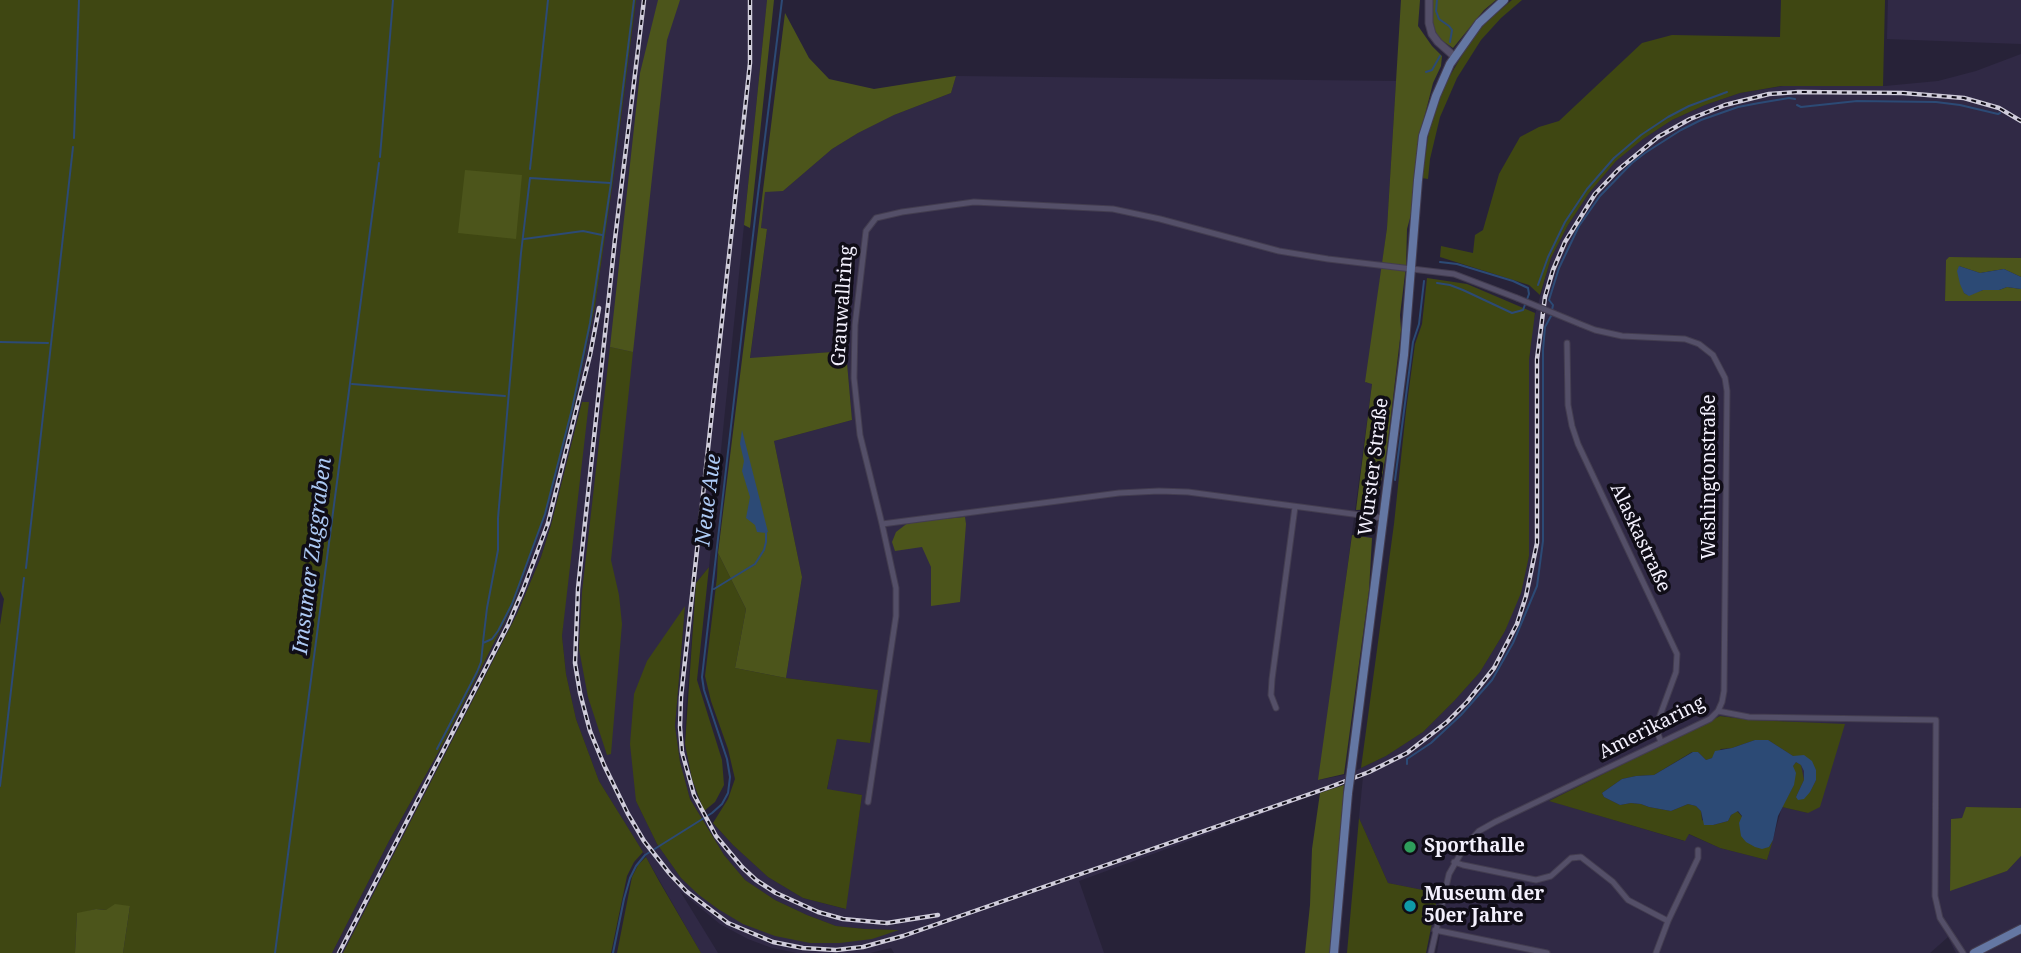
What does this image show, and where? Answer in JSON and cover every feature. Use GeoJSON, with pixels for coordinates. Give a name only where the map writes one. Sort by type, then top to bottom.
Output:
{"type":"FeatureCollection","features":[{"type":"Feature","properties":{"kind":"main road","name":"Wurster Straße"},"geometry":{"type":"LineString","coordinates":[[1334,953],[1351,771],[1404,355],[1423,136],[1436,96],[1455,57],[1479,23],[1504,0]]}},
{"type":"Feature","properties":{"kind":"main road"},"geometry":{"type":"LineString","coordinates":[[1974,953],[2021,929]]}},
{"type":"Feature","properties":{"kind":"street"},"geometry":{"type":"LineString","coordinates":[[1429,0],[1429,23],[1433,34],[1438,43],[1455,57]]}},
{"type":"Feature","properties":{"kind":"street","name":"Grauwallring"},"geometry":{"type":"LineString","coordinates":[[882,524],[860,435],[853,378],[855,325],[864,239],[866,231],[876,218],[974,202],[1113,209],[1173,222],[1279,251],[1411,269]]}},
{"type":"Feature","properties":{"kind":"street","name":"Washingtonstraße"},"geometry":{"type":"LineString","coordinates":[[1411,269],[1454,274],[1595,330],[1622,336],[1685,339],[1699,344],[1713,355],[1725,378],[1727,391],[1724,678],[1722,702],[1718,711]]}},
{"type":"Feature","properties":{"kind":"street","name":"Alaskastraße"},"geometry":{"type":"LineString","coordinates":[[1567,343],[1568,405],[1578,444],[1677,654],[1676,672],[1658,722],[1661,742]]}},
{"type":"Feature","properties":{"kind":"street"},"geometry":{"type":"LineString","coordinates":[[869,802],[896,616],[896,588],[882,524],[1142,491],[1188,492],[1383,518]]}},
{"type":"Feature","properties":{"kind":"street"},"geometry":{"type":"LineString","coordinates":[[1276,708],[1271,695],[1272,679],[1295,506]]}},
{"type":"Feature","properties":{"kind":"street","name":"Amerikaring"},"geometry":{"type":"LineString","coordinates":[[1430,953],[1443,892],[1454,862],[1479,831],[1710,719],[1718,711],[1749,717],[1936,720],[1935,896],[1940,918],[1956,944]]}},
{"type":"Feature","properties":{"kind":"street"},"geometry":{"type":"LineString","coordinates":[[1656,953],[1668,920],[1698,859],[1698,850]]}},
{"type":"Feature","properties":{"kind":"street"},"geometry":{"type":"LineString","coordinates":[[1454,862],[1536,880],[1551,876],[1567,860],[1576,856],[1585,858],[1613,882],[1628,900],[1668,920]]}},
{"type":"Feature","properties":{"kind":"street"},"geometry":{"type":"LineString","coordinates":[[1435,930],[1546,953]]}},
{"type":"Feature","properties":{"kind":"street"},"geometry":{"type":"LineString","coordinates":[[1956,944],[1956,953]]}},
{"type":"Feature","properties":{"kind":"street"},"geometry":{"type":"LineString","coordinates":[[1956,944],[1963,953]]}},
{"type":"Feature","properties":{"kind":"shaded area"},"geometry":{"type":"Polygon","coordinates":[[[636,0],[767,0],[709,567],[696,583],[685,744],[698,798],[707,817],[733,845],[768,877],[803,898],[845,909],[862,795],[827,790],[837,738],[870,743],[877,690],[786,678],[802,577],[774,441],[852,420],[846,351],[750,359],[767,230],[761,228],[765,191],[783,191],[832,149],[858,133],[894,115],[951,93],[956,76],[1396,81],[1387,228],[1366,383],[1372,383],[1319,780],[1349,774],[1386,756],[1423,732],[1480,672],[1505,631],[1529,556],[1529,360],[1533,322],[1551,258],[1568,225],[1589,193],[1616,161],[1672,120],[1740,93],[1796,84],[1885,86],[1938,81],[1976,71],[2021,54],[2021,258],[1949,257],[1946,260],[1945,300],[2021,301],[2021,808],[1967,807],[1962,818],[1951,819],[1950,890],[2007,871],[2021,856],[2021,953],[1956,953],[1948,937],[1930,953],[1437,953],[1440,934],[1430,932],[1438,893],[1388,883],[1359,818],[1363,777],[1079,881],[1104,953],[894,953],[891,948],[870,953],[797,953],[748,939],[720,924],[680,891],[718,953],[701,953],[599,781],[576,719],[566,674],[562,636],[583,402],[551,525],[517,614],[343,953],[332,953],[513,605],[545,515],[573,410],[595,306],[636,0]],[[685,608],[636,801],[657,844],[681,878],[718,909],[810,943],[897,930],[836,926],[807,915],[775,900],[745,880],[724,855],[690,799],[680,763],[675,726],[685,608]],[[1720,716],[1550,801],[1684,841],[1688,834],[1720,848],[1767,860],[1782,807],[1808,813],[1751,720],[1720,716]]]}},
{"type":"Feature","properties":{"kind":"shaded area"},"geometry":{"type":"Polygon","coordinates":[[[1888,0],[2021,0],[2021,44],[1887,39],[1888,0]]]}},
{"type":"Feature","properties":{"kind":"green space"},"geometry":{"type":"Polygon","coordinates":[[[0,0],[636,0],[595,306],[573,410],[545,515],[513,605],[332,953],[123,953],[130,906],[96,909],[77,914],[75,953],[0,953],[0,625],[4,599],[0,591],[0,0]]]}},
{"type":"Feature","properties":{"kind":"green space"},"geometry":{"type":"Polygon","coordinates":[[[658,0],[680,0],[667,40],[633,352],[610,347],[640,73],[658,0]]]}},
{"type":"Feature","properties":{"kind":"green space"},"geometry":{"type":"Polygon","coordinates":[[[767,0],[774,0],[750,228],[744,225],[767,0]]]}},
{"type":"Feature","properties":{"kind":"green space"},"geometry":{"type":"Polygon","coordinates":[[[1401,0],[1420,0],[1418,26],[1442,56],[1419,138],[1413,207],[1407,229],[1401,330],[1387,449],[1377,504],[1373,509],[1356,510],[1372,384],[1365,382],[1387,228],[1401,0]]]}},
{"type":"Feature","properties":{"kind":"green space"},"geometry":{"type":"Polygon","coordinates":[[[1431,0],[1496,0],[1484,10],[1453,48],[1440,39],[1435,31],[1431,20],[1431,0]]]}},
{"type":"Feature","properties":{"kind":"green space"},"geometry":{"type":"Polygon","coordinates":[[[1512,0],[1522,0],[1481,40],[1457,78],[1440,117],[1428,179],[1422,178],[1429,131],[1444,86],[1468,45],[1485,23],[1512,0]]]}},
{"type":"Feature","properties":{"kind":"green space"},"geometry":{"type":"Polygon","coordinates":[[[1781,0],[1885,0],[1883,86],[1781,86],[1740,93],[1672,120],[1616,161],[1589,193],[1551,258],[1540,295],[1529,285],[1440,257],[1441,246],[1473,253],[1475,235],[1483,230],[1499,174],[1520,137],[1559,121],[1642,43],[1672,35],[1780,37],[1781,0]]]}},
{"type":"Feature","properties":{"kind":"green space"},"geometry":{"type":"Polygon","coordinates":[[[785,13],[809,58],[829,79],[874,89],[956,76],[951,93],[894,115],[858,133],[832,149],[783,191],[765,192],[761,228],[767,229],[750,358],[846,351],[852,420],[774,441],[802,577],[786,678],[735,668],[746,609],[718,553],[785,13]]]}},
{"type":"Feature","properties":{"kind":"green space"},"geometry":{"type":"Polygon","coordinates":[[[465,170],[522,175],[516,239],[458,233],[465,170]]]}},
{"type":"Feature","properties":{"kind":"green space"},"geometry":{"type":"Polygon","coordinates":[[[1949,257],[2021,258],[2021,277],[2004,269],[1980,273],[1959,266],[1964,293],[1968,295],[2007,287],[2021,289],[2021,301],[1945,301],[1946,260],[1949,257]]]}},
{"type":"Feature","properties":{"kind":"green space"},"geometry":{"type":"Polygon","coordinates":[[[1427,278],[1467,284],[1535,313],[1529,360],[1529,556],[1521,593],[1505,631],[1480,672],[1423,732],[1386,756],[1361,768],[1415,344],[1422,324],[1427,278]]]}},
{"type":"Feature","properties":{"kind":"green space"},"geometry":{"type":"Polygon","coordinates":[[[610,347],[633,352],[611,560],[622,624],[611,754],[607,755],[588,697],[579,649],[582,592],[610,347]]]}},
{"type":"Feature","properties":{"kind":"green space"},"geometry":{"type":"Polygon","coordinates":[[[582,402],[589,402],[562,636],[566,674],[576,719],[599,781],[643,852],[627,876],[611,953],[343,953],[517,614],[551,525],[582,402]]]}},
{"type":"Feature","properties":{"kind":"green space"},"geometry":{"type":"Polygon","coordinates":[[[965,517],[960,602],[931,606],[931,567],[922,547],[895,551],[892,542],[896,532],[909,522],[965,517]]]}},
{"type":"Feature","properties":{"kind":"green space"},"geometry":{"type":"Polygon","coordinates":[[[1352,535],[1372,538],[1369,590],[1344,774],[1318,780],[1352,535]]]}},
{"type":"Feature","properties":{"kind":"green space"},"geometry":{"type":"Polygon","coordinates":[[[718,553],[746,609],[735,668],[786,678],[878,690],[870,743],[837,739],[827,789],[862,795],[846,909],[803,898],[768,877],[713,823],[728,799],[735,779],[705,676],[718,553]]]}},
{"type":"Feature","properties":{"kind":"green space"},"geometry":{"type":"Polygon","coordinates":[[[709,567],[697,680],[722,760],[724,785],[715,802],[704,811],[692,779],[685,744],[696,583],[709,567]]]}},
{"type":"Feature","properties":{"kind":"green space"},"geometry":{"type":"Polygon","coordinates":[[[685,606],[675,726],[680,762],[690,799],[724,855],[745,880],[775,900],[807,915],[836,926],[899,930],[872,939],[840,943],[810,943],[775,936],[743,924],[699,895],[681,878],[657,844],[636,801],[630,744],[634,694],[647,661],[685,606]]]}},
{"type":"Feature","properties":{"kind":"green space"},"geometry":{"type":"Polygon","coordinates":[[[1720,716],[1845,724],[1820,807],[1808,813],[1782,807],[1794,785],[1793,766],[1796,762],[1801,765],[1804,780],[1796,797],[1810,792],[1816,780],[1816,770],[1804,756],[1793,756],[1768,740],[1755,740],[1721,749],[1706,760],[1698,752],[1692,752],[1654,775],[1622,779],[1602,793],[1604,797],[1620,805],[1641,804],[1671,811],[1688,804],[1696,806],[1701,811],[1702,820],[1713,825],[1728,821],[1737,811],[1769,847],[1773,840],[1767,860],[1720,848],[1689,834],[1685,841],[1549,801],[1720,716]]]}},
{"type":"Feature","properties":{"kind":"green space"},"geometry":{"type":"Polygon","coordinates":[[[1344,785],[1331,953],[1305,953],[1312,849],[1320,793],[1344,785]]]}},
{"type":"Feature","properties":{"kind":"green space"},"geometry":{"type":"Polygon","coordinates":[[[1966,807],[2021,808],[2021,856],[2007,871],[1950,891],[1951,819],[1962,818],[1966,807]]]}},
{"type":"Feature","properties":{"kind":"green space"},"geometry":{"type":"Polygon","coordinates":[[[1359,818],[1388,883],[1438,893],[1426,953],[1347,953],[1359,818]]]}},
{"type":"Feature","properties":{"kind":"green space"},"geometry":{"type":"Polygon","coordinates":[[[646,857],[701,953],[617,953],[632,877],[646,857]]]}},
{"type":"Feature","properties":{"kind":"green space"},"geometry":{"type":"Polygon","coordinates":[[[115,904],[130,906],[123,953],[75,953],[77,913],[106,910],[115,904]]]}},
{"type":"Feature","properties":{"kind":"water"},"geometry":{"type":"Polygon","coordinates":[[[1959,266],[1980,273],[2004,269],[2021,277],[2021,289],[2007,287],[1983,290],[1969,296],[1964,293],[1960,284],[1957,271],[1959,266]]]}},
{"type":"Feature","properties":{"kind":"water"},"geometry":{"type":"Polygon","coordinates":[[[742,430],[768,532],[766,533],[757,532],[755,525],[746,518],[750,497],[742,471],[742,430]]]}},
{"type":"Feature","properties":{"kind":"water"},"geometry":{"type":"Polygon","coordinates":[[[1755,740],[1768,740],[1793,756],[1804,755],[1812,761],[1816,770],[1816,780],[1810,792],[1804,799],[1798,800],[1796,797],[1804,780],[1804,771],[1796,762],[1793,766],[1796,773],[1794,785],[1778,816],[1769,847],[1762,849],[1746,842],[1741,836],[1739,823],[1742,816],[1738,811],[1731,815],[1728,821],[1704,825],[1701,811],[1696,806],[1688,804],[1671,811],[1641,804],[1620,805],[1604,797],[1602,793],[1622,779],[1654,775],[1693,752],[1698,752],[1706,760],[1712,758],[1715,751],[1755,740]]]}},
{"type":"Feature","properties":{"kind":"waterway"},"geometry":{"type":"LineString","coordinates":[[74,138],[79,0]]}},
{"type":"Feature","properties":{"kind":"waterway","name":"Imsumer Zuggraben"},"geometry":{"type":"LineString","coordinates":[[380,157],[393,0]]}},
{"type":"Feature","properties":{"kind":"waterway"},"geometry":{"type":"LineString","coordinates":[[530,169],[548,0]]}},
{"type":"Feature","properties":{"kind":"waterway"},"geometry":{"type":"LineString","coordinates":[[437,749],[477,672],[483,643],[492,639],[498,631],[512,604],[545,514],[572,409],[590,323],[634,0]]}},
{"type":"Feature","properties":{"kind":"waterway","name":"Neue Aue"},"geometry":{"type":"LineString","coordinates":[[613,953],[624,899],[636,866],[645,855],[712,813],[722,804],[728,793],[730,777],[727,759],[702,677],[782,0]]}},
{"type":"Feature","properties":{"kind":"waterway"},"geometry":{"type":"LineString","coordinates":[[1437,0],[1436,11],[1439,19],[1452,30],[1450,42]]}},
{"type":"Feature","properties":{"kind":"waterway"},"geometry":{"type":"LineString","coordinates":[[1426,72],[1432,70],[1440,56]]}},
{"type":"Feature","properties":{"kind":"waterway"},"geometry":{"type":"LineString","coordinates":[[1538,285],[1565,222],[1587,189],[1614,158],[1668,117],[1727,92]]}},
{"type":"Feature","properties":{"kind":"waterway"},"geometry":{"type":"LineString","coordinates":[[1552,310],[1553,305],[1549,300],[1559,268],[1579,226],[1600,196],[1632,163],[1701,120],[1738,107],[1795,99]]}},
{"type":"Feature","properties":{"kind":"waterway"},"geometry":{"type":"LineString","coordinates":[[1797,105],[1801,107],[1857,101],[1936,102],[2000,113]]}},
{"type":"Feature","properties":{"kind":"waterway"},"geometry":{"type":"LineString","coordinates":[[26,568],[73,147]]}},
{"type":"Feature","properties":{"kind":"waterway","name":"Imsumer Zuggraben"},"geometry":{"type":"LineString","coordinates":[[275,953],[379,163]]}},
{"type":"Feature","properties":{"kind":"waterway"},"geometry":{"type":"LineString","coordinates":[[483,642],[498,550],[498,518],[530,178],[610,183]]}},
{"type":"Feature","properties":{"kind":"waterway"},"geometry":{"type":"LineString","coordinates":[[524,239],[583,231],[602,235]]}},
{"type":"Feature","properties":{"kind":"waterway"},"geometry":{"type":"LineString","coordinates":[[1437,283],[1463,290],[1512,313],[1523,310],[1529,294],[1528,288],[1513,281],[1457,264],[1440,262]]}},
{"type":"Feature","properties":{"kind":"waterway"},"geometry":{"type":"LineString","coordinates":[[1395,480],[1424,281]]}},
{"type":"Feature","properties":{"kind":"waterway"},"geometry":{"type":"LineString","coordinates":[[1407,764],[1407,759],[1431,743],[1492,680],[1513,643],[1537,586],[1543,541],[1543,350],[1545,327],[1551,316]]}},
{"type":"Feature","properties":{"kind":"waterway"},"geometry":{"type":"LineString","coordinates":[[0,342],[48,343]]}},
{"type":"Feature","properties":{"kind":"waterway"},"geometry":{"type":"LineString","coordinates":[[352,384],[505,396]]}},
{"type":"Feature","properties":{"kind":"waterway"},"geometry":{"type":"LineString","coordinates":[[714,589],[755,564],[764,550],[766,533]]}},
{"type":"Feature","properties":{"kind":"waterway"},"geometry":{"type":"LineString","coordinates":[[0,786],[24,578]]}},
{"type":"Feature","properties":{"kind":"railway"},"geometry":{"type":"LineString","coordinates":[[644,0],[615,239],[578,589],[575,663],[580,693],[590,731],[628,814],[644,841],[670,874],[686,891],[728,923],[773,942],[803,948],[836,950],[863,947],[903,936],[1330,787],[1407,753],[1447,722],[1494,668],[1517,624],[1526,596],[1537,543],[1537,359],[1545,297],[1553,270],[1565,242],[1595,194],[1618,170],[1658,137],[1690,119],[1725,105],[1769,94],[1798,92],[1903,93],[1964,98],[1999,108],[2021,121]]}},
{"type":"Feature","properties":{"kind":"railway"},"geometry":{"type":"LineString","coordinates":[[750,0],[750,63],[681,697],[682,752],[694,795],[716,836],[742,867],[776,893],[818,912],[843,919],[887,923],[938,915]]}},
{"type":"Feature","properties":{"kind":"railway"},"geometry":{"type":"LineString","coordinates":[[339,953],[508,625],[523,590],[548,523],[599,308]]}},
{"type":"Feature","properties":{"kind":"place","name":"Sporthalle"},"geometry":{"type":"Point","coordinates":[1410,847]}},
{"type":"Feature","properties":{"kind":"place","name":"Museum der 50er Jahre"},"geometry":{"type":"Point","coordinates":[1410,906]}}]}
